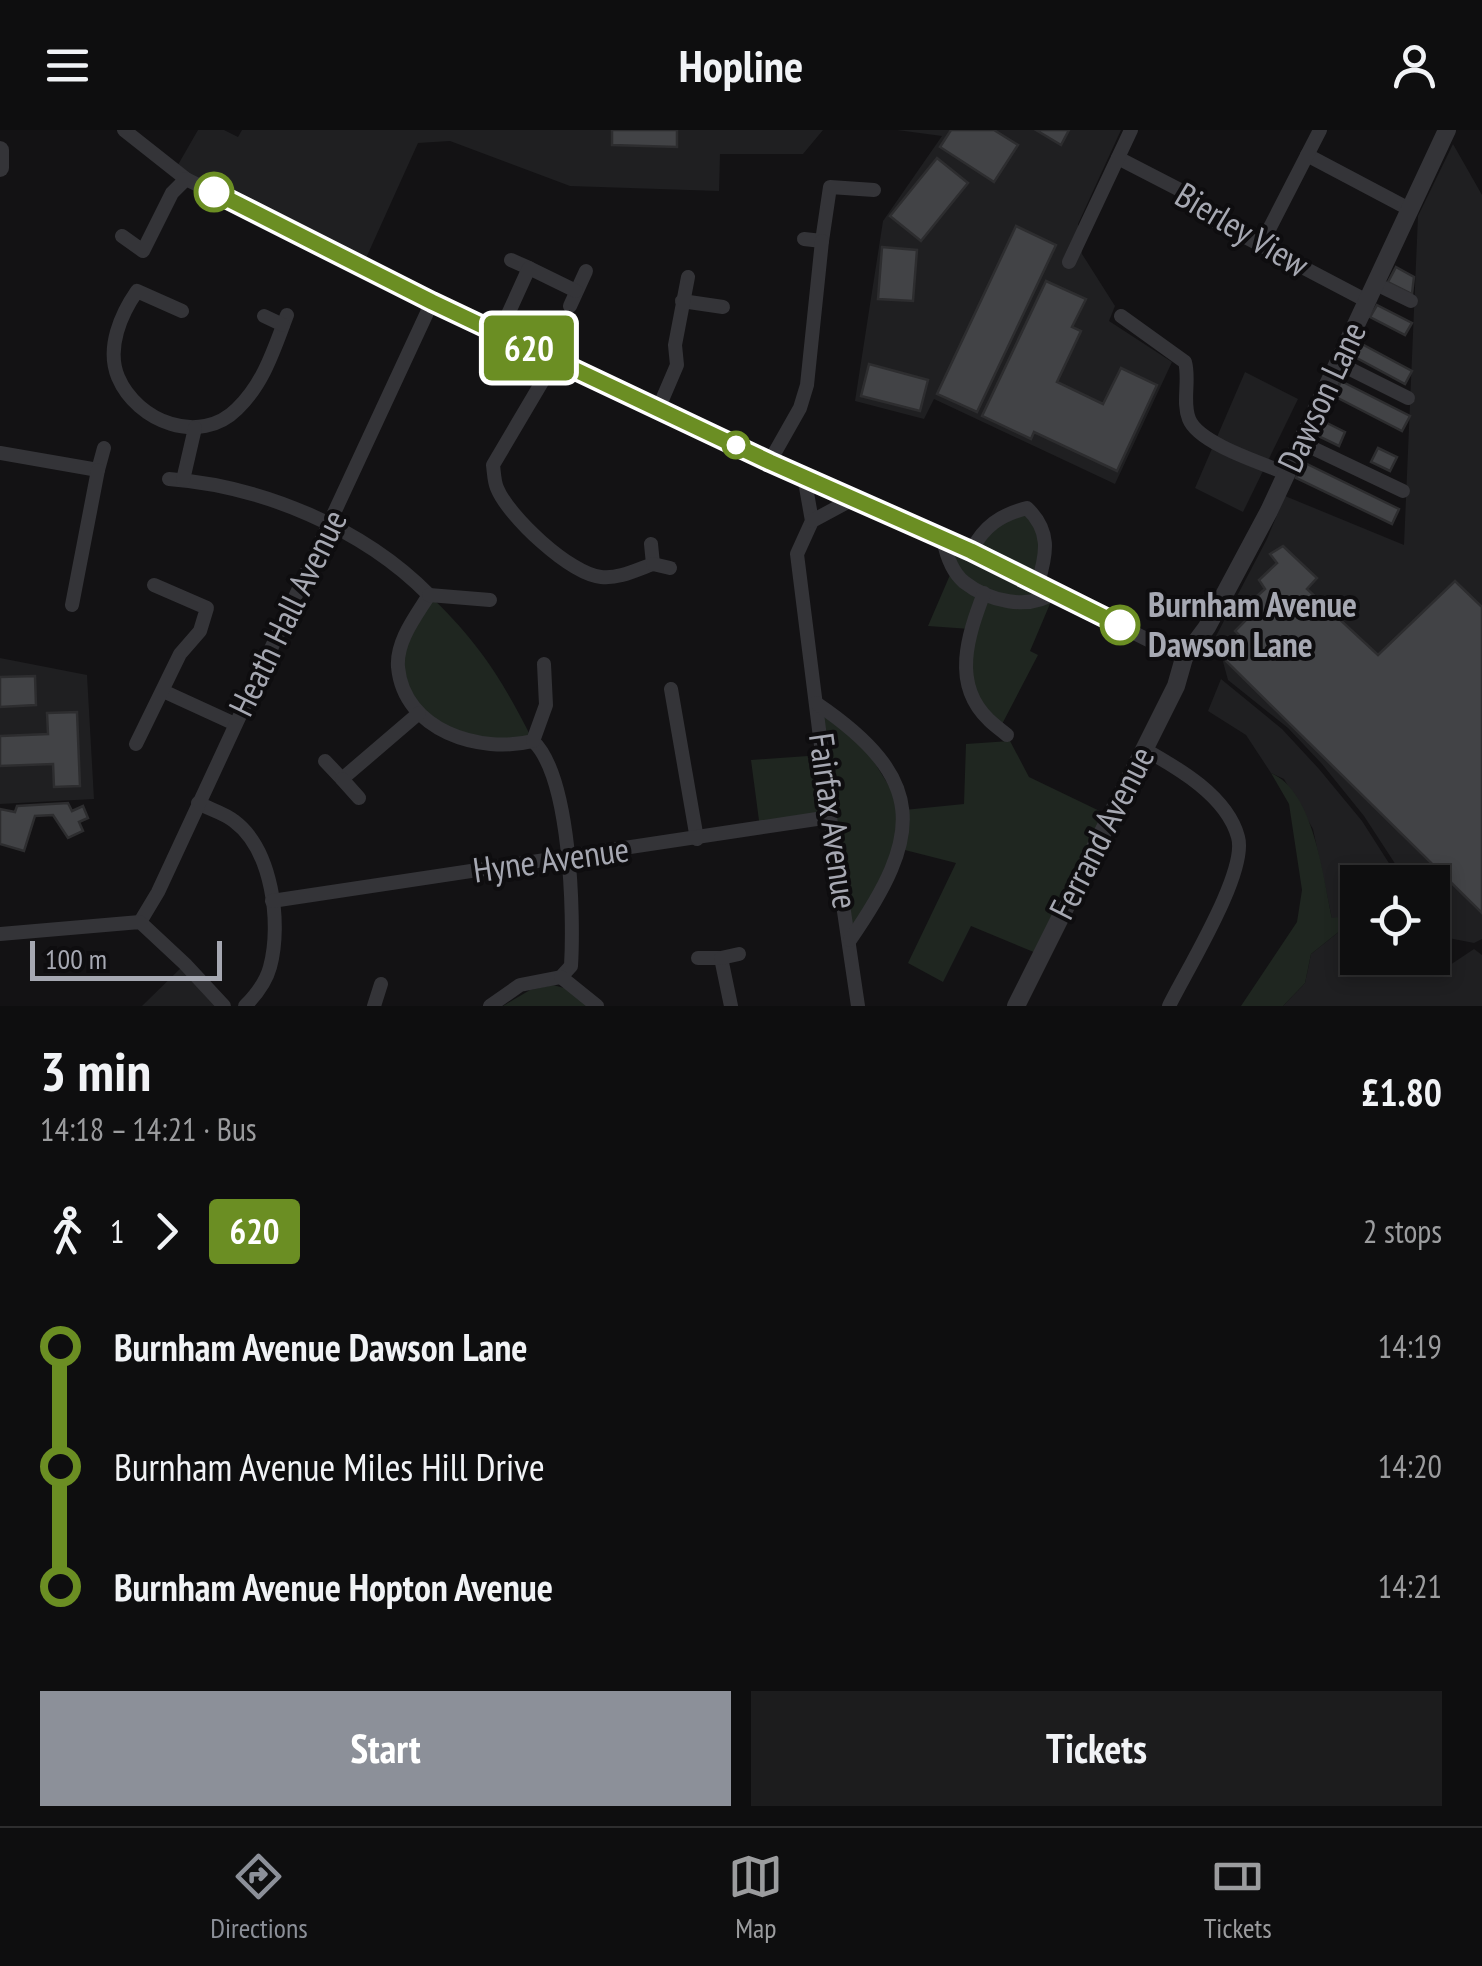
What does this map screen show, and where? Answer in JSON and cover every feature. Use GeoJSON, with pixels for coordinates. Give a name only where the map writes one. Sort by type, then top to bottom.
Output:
{"type":"FeatureCollection","features":[{"type":"Feature","properties":{"kind":"street"},"geometry":{"type":"LineString","coordinates":[[124,130],[186,178],[432,302],[770,462],[971,551],[1184,658]]}},
{"type":"Feature","properties":{"kind":"street"},"geometry":{"type":"LineString","coordinates":[[1069,262],[1131,130]]}},
{"type":"Feature","properties":{"kind":"street"},"geometry":{"type":"LineString","coordinates":[[1261,246],[1320,130]]}},
{"type":"Feature","properties":{"kind":"street","name":"Dawson Lane"},"geometry":{"type":"LineString","coordinates":[[1184,658],[1207,627],[1286,474],[1447,130]]}},
{"type":"Feature","properties":{"kind":"street"},"geometry":{"type":"LineString","coordinates":[[0,150],[0,168]]}},
{"type":"Feature","properties":{"kind":"street"},"geometry":{"type":"LineString","coordinates":[[1308,155],[1411,210]]}},
{"type":"Feature","properties":{"kind":"street","name":"Bierley View"},"geometry":{"type":"LineString","coordinates":[[1118,158],[1182,192],[1213,220],[1261,246],[1371,292],[1411,301]]}},
{"type":"Feature","properties":{"kind":"street"},"geometry":{"type":"LineString","coordinates":[[122,236],[143,252],[172,193],[186,178]]}},
{"type":"Feature","properties":{"kind":"street"},"geometry":{"type":"LineString","coordinates":[[770,462],[800,408],[807,385],[830,186],[874,190]]}},
{"type":"Feature","properties":{"kind":"street"},"geometry":{"type":"LineString","coordinates":[[804,240],[822,241]]}},
{"type":"Feature","properties":{"kind":"street"},"geometry":{"type":"LineString","coordinates":[[512,260],[576,291]]}},
{"type":"Feature","properties":{"kind":"street"},"geometry":{"type":"LineString","coordinates":[[499,334],[528,268]]}},
{"type":"Feature","properties":{"kind":"street"},"geometry":{"type":"LineString","coordinates":[[570,306],[586,270]]}},
{"type":"Feature","properties":{"kind":"street"},"geometry":{"type":"LineString","coordinates":[[659,407],[677,365],[675,345],[688,277]]}},
{"type":"Feature","properties":{"kind":"street"},"geometry":{"type":"LineString","coordinates":[[182,311],[138,287],[122,314],[115,346],[116,374],[132,400],[161,422],[195,428],[212,426],[236,411],[262,379],[285,320],[264,316]]}},
{"type":"Feature","properties":{"kind":"street"},"geometry":{"type":"LineString","coordinates":[[682,301],[723,306]]}},
{"type":"Feature","properties":{"kind":"street","name":"Heath Hall Avenue"},"geometry":{"type":"LineString","coordinates":[[140,922],[158,892],[432,302]]}},
{"type":"Feature","properties":{"kind":"street"},"geometry":{"type":"LineString","coordinates":[[1121,316],[1186,362],[1187,414],[1203,437],[1286,474]]}},
{"type":"Feature","properties":{"kind":"street"},"geometry":{"type":"LineString","coordinates":[[555,360],[493,465],[497,489],[522,522],[574,568],[598,577],[616,577],[653,564],[670,568]]}},
{"type":"Feature","properties":{"kind":"street"},"geometry":{"type":"LineString","coordinates":[[1338,363],[1408,398]]}},
{"type":"Feature","properties":{"kind":"street"},"geometry":{"type":"LineString","coordinates":[[195,428],[176,480],[254,496],[331,524],[413,579],[429,595],[490,600]]}},
{"type":"Feature","properties":{"kind":"street"},"geometry":{"type":"LineString","coordinates":[[1300,442],[1403,491]]}},
{"type":"Feature","properties":{"kind":"street"},"geometry":{"type":"LineString","coordinates":[[72,605],[104,448]]}},
{"type":"Feature","properties":{"kind":"street"},"geometry":{"type":"LineString","coordinates":[[0,454],[98,470]]}},
{"type":"Feature","properties":{"kind":"street","name":"Fairfax Avenue"},"geometry":{"type":"LineString","coordinates":[[804,476],[812,521],[797,554],[858,1006]]}},
{"type":"Feature","properties":{"kind":"street"},"geometry":{"type":"LineString","coordinates":[[812,521],[854,498]]}},
{"type":"Feature","properties":{"kind":"street"},"geometry":{"type":"LineString","coordinates":[[971,551],[980,533],[994,520],[1027,508],[1040,520],[1046,542],[1038,583]]}},
{"type":"Feature","properties":{"kind":"street"},"geometry":{"type":"LineString","coordinates":[[944,539],[953,568],[963,582],[984,593],[1025,604],[1055,592]]}},
{"type":"Feature","properties":{"kind":"street"},"geometry":{"type":"LineString","coordinates":[[651,544],[653,564]]}},
{"type":"Feature","properties":{"kind":"street"},"geometry":{"type":"LineString","coordinates":[[136,744],[180,654],[200,631],[208,608],[154,585]]}},
{"type":"Feature","properties":{"kind":"street"},"geometry":{"type":"LineString","coordinates":[[984,593],[970,628],[964,660],[969,689],[986,718],[1007,735]]}},
{"type":"Feature","properties":{"kind":"street"},"geometry":{"type":"LineString","coordinates":[[429,595],[404,637],[398,666],[406,694],[418,713],[462,740],[518,745],[534,741]]}},
{"type":"Feature","properties":{"kind":"street","name":"Ferrand Avenue"},"geometry":{"type":"LineString","coordinates":[[1016,1006],[1176,686],[1184,658]]}},
{"type":"Feature","properties":{"kind":"street"},"geometry":{"type":"LineString","coordinates":[[534,741],[546,705],[544,664]]}},
{"type":"Feature","properties":{"kind":"street"},"geometry":{"type":"LineString","coordinates":[[672,688],[697,839]]}},
{"type":"Feature","properties":{"kind":"street"},"geometry":{"type":"LineString","coordinates":[[162,691],[234,724]]}},
{"type":"Feature","properties":{"kind":"street","name":"Fairfax Avenue"},"geometry":{"type":"LineString","coordinates":[[816,703],[853,728],[885,763],[904,810],[901,849],[880,897],[850,940]]}},
{"type":"Feature","properties":{"kind":"street"},"geometry":{"type":"LineString","coordinates":[[342,779],[418,713]]}},
{"type":"Feature","properties":{"kind":"street"},"geometry":{"type":"LineString","coordinates":[[490,1006],[520,985],[561,976],[571,966],[570,857],[556,788],[534,741]]}},
{"type":"Feature","properties":{"kind":"street"},"geometry":{"type":"LineString","coordinates":[[1144,748],[1190,775],[1214,800],[1239,839],[1240,854],[1220,908],[1168,1006]]}},
{"type":"Feature","properties":{"kind":"street"},"geometry":{"type":"LineString","coordinates":[[325,761],[359,798]]}},
{"type":"Feature","properties":{"kind":"street"},"geometry":{"type":"LineString","coordinates":[[198,804],[234,820],[250,838],[264,865],[274,935],[270,968],[245,1006]]}},
{"type":"Feature","properties":{"kind":"street","name":"Hyne Avenue"},"geometry":{"type":"LineString","coordinates":[[272,901],[830,818]]}},
{"type":"Feature","properties":{"kind":"street"},"geometry":{"type":"LineString","coordinates":[[0,934],[140,922],[224,1006]]}},
{"type":"Feature","properties":{"kind":"street"},"geometry":{"type":"LineString","coordinates":[[698,958],[740,954]]}},
{"type":"Feature","properties":{"kind":"street"},"geometry":{"type":"LineString","coordinates":[[721,958],[731,1006]]}},
{"type":"Feature","properties":{"kind":"street"},"geometry":{"type":"LineString","coordinates":[[561,976],[597,1006]]}},
{"type":"Feature","properties":{"kind":"street"},"geometry":{"type":"LineString","coordinates":[[373,1006],[381,984]]}},
{"type":"Feature","properties":{"kind":"shaded area"},"geometry":{"type":"Polygon","coordinates":[[[198,130],[224,130],[238,137],[242,130],[823,130],[803,154],[720,154],[719,191],[570,186],[450,141],[418,143],[362,267],[175,170],[198,130]]]}},
{"type":"Feature","properties":{"kind":"shaded area"},"geometry":{"type":"Polygon","coordinates":[[[897,130],[1121,130],[1078,224],[1082,254],[1115,306],[1109,321],[1172,362],[1115,484],[934,399],[924,419],[855,401],[883,221],[942,136],[897,130]]]}},
{"type":"Feature","properties":{"kind":"shaded area"},"geometry":{"type":"Polygon","coordinates":[[[1453,144],[1482,195],[1482,939],[1474,943],[1450,938],[1450,865],[1396,865],[1364,816],[1322,764],[1288,728],[1228,680],[1216,636],[1285,496],[1404,545],[1418,216],[1453,144]]]}},
{"type":"Feature","properties":{"kind":"shaded area"},"geometry":{"type":"Polygon","coordinates":[[[1245,372],[1298,399],[1243,512],[1195,488],[1245,372]]]}},
{"type":"Feature","properties":{"kind":"shaded area"},"geometry":{"type":"Polygon","coordinates":[[[1014,512],[1040,521],[1038,583],[1055,592],[1030,651],[1038,655],[1000,728],[969,689],[970,629],[928,626],[953,568],[945,548],[971,550],[1014,512]]]}},
{"type":"Feature","properties":{"kind":"shaded area"},"geometry":{"type":"Polygon","coordinates":[[[429,595],[488,663],[533,741],[488,744],[418,713],[398,666],[429,595]]]}},
{"type":"Feature","properties":{"kind":"shaded area"},"geometry":{"type":"Polygon","coordinates":[[[0,658],[87,675],[94,799],[0,804],[0,658]]]}},
{"type":"Feature","properties":{"kind":"shaded area"},"geometry":{"type":"Polygon","coordinates":[[[1221,679],[1282,729],[1319,769],[1362,821],[1390,865],[1340,865],[1340,926],[1338,918],[1332,919],[1313,829],[1284,779],[1271,773],[1246,735],[1208,711],[1221,679]]]}},
{"type":"Feature","properties":{"kind":"shaded area"},"geometry":{"type":"Polygon","coordinates":[[[816,703],[853,728],[904,810],[964,804],[966,744],[1010,741],[1029,777],[1110,816],[1041,955],[971,926],[943,982],[908,963],[956,863],[901,849],[850,940],[830,818],[760,828],[751,760],[822,755],[816,703]]]}},
{"type":"Feature","properties":{"kind":"shaded area"},"geometry":{"type":"Polygon","coordinates":[[[1271,773],[1286,783],[1307,816],[1332,918],[1338,917],[1340,931],[1311,954],[1305,983],[1283,1006],[1241,1006],[1297,922],[1302,890],[1289,804],[1271,773]]]}},
{"type":"Feature","properties":{"kind":"shaded area"},"geometry":{"type":"Polygon","coordinates":[[[1340,931],[1340,975],[1450,975],[1450,965],[1474,949],[1482,955],[1482,1006],[1283,1006],[1305,983],[1311,954],[1340,931]]]}},
{"type":"Feature","properties":{"kind":"shaded area"},"geometry":{"type":"Polygon","coordinates":[[[185,964],[224,1006],[142,1006],[185,964]]]}},
{"type":"Feature","properties":{"kind":"shaded area"},"geometry":{"type":"Polygon","coordinates":[[[553,985],[592,1006],[503,1006],[530,990],[553,985]]]}},
{"type":"Feature","properties":{"kind":"building"},"geometry":{"type":"Polygon","coordinates":[[[612,130],[677,130],[677,147],[612,145],[612,130]]]}},
{"type":"Feature","properties":{"kind":"building"},"geometry":{"type":"Polygon","coordinates":[[[951,130],[994,130],[1018,145],[994,182],[940,147],[951,130]]]}},
{"type":"Feature","properties":{"kind":"building"},"geometry":{"type":"Polygon","coordinates":[[[1036,130],[1069,130],[1061,145],[1036,130]]]}},
{"type":"Feature","properties":{"kind":"building"},"geometry":{"type":"Polygon","coordinates":[[[937,158],[968,183],[921,241],[890,216],[937,158]]]}},
{"type":"Feature","properties":{"kind":"building"},"geometry":{"type":"Polygon","coordinates":[[[1016,226],[1056,245],[977,412],[937,394],[1016,226]]]}},
{"type":"Feature","properties":{"kind":"building"},"geometry":{"type":"Polygon","coordinates":[[[882,247],[917,250],[913,301],[878,299],[882,247]]]}},
{"type":"Feature","properties":{"kind":"building"},"geometry":{"type":"Polygon","coordinates":[[[1396,267],[1414,277],[1412,294],[1388,282],[1396,267]]]}},
{"type":"Feature","properties":{"kind":"building"},"geometry":{"type":"Polygon","coordinates":[[[1046,281],[1086,299],[1072,327],[1081,331],[1057,382],[1103,404],[1121,368],[1157,385],[1117,471],[1034,432],[1031,439],[982,416],[1046,281]]]}},
{"type":"Feature","properties":{"kind":"building"},"geometry":{"type":"Polygon","coordinates":[[[1377,305],[1412,323],[1405,335],[1370,317],[1377,305]]]}},
{"type":"Feature","properties":{"kind":"building"},"geometry":{"type":"Polygon","coordinates":[[[1360,343],[1412,371],[1405,384],[1353,356],[1360,343]]]}},
{"type":"Feature","properties":{"kind":"building"},"geometry":{"type":"Polygon","coordinates":[[[869,364],[928,380],[920,411],[861,396],[869,364]]]}},
{"type":"Feature","properties":{"kind":"building"},"geometry":{"type":"Polygon","coordinates":[[[1341,381],[1410,416],[1402,431],[1334,396],[1341,381]]]}},
{"type":"Feature","properties":{"kind":"building"},"geometry":{"type":"Polygon","coordinates":[[[1323,421],[1345,432],[1339,446],[1316,435],[1323,421]]]}},
{"type":"Feature","properties":{"kind":"building"},"geometry":{"type":"Polygon","coordinates":[[[1378,448],[1397,457],[1390,471],[1371,462],[1378,448]]]}},
{"type":"Feature","properties":{"kind":"building"},"geometry":{"type":"Polygon","coordinates":[[[1303,462],[1399,509],[1392,524],[1296,478],[1303,462]]]}},
{"type":"Feature","properties":{"kind":"building"},"geometry":{"type":"Polygon","coordinates":[[[1283,546],[1317,578],[1307,589],[1378,655],[1455,581],[1482,607],[1482,913],[1450,881],[1450,865],[1433,865],[1222,657],[1242,638],[1235,631],[1254,612],[1248,604],[1265,589],[1259,580],[1277,563],[1270,554],[1283,546]]]}},
{"type":"Feature","properties":{"kind":"building"},"geometry":{"type":"Polygon","coordinates":[[[35,676],[36,705],[0,707],[0,677],[35,676]]]}},
{"type":"Feature","properties":{"kind":"building"},"geometry":{"type":"Polygon","coordinates":[[[77,712],[80,786],[54,787],[53,764],[0,766],[0,736],[48,734],[47,713],[77,712]]]}},
{"type":"Feature","properties":{"kind":"building"},"geometry":{"type":"Polygon","coordinates":[[[68,803],[72,811],[83,806],[88,818],[79,822],[83,831],[68,838],[53,815],[35,816],[24,851],[0,844],[0,809],[15,812],[17,806],[68,803]]]}},
{"type":"Feature","properties":{"kind":"bus line","name":"620"},"geometry":{"type":"LineString","coordinates":[[214,192],[432,302],[770,462],[971,551],[1120,625]]}},
{"type":"Feature","properties":{"kind":"place","name":"Burnham Avenue Dawson Lane"},"geometry":{"type":"Point","coordinates":[1120,625]}}]}
